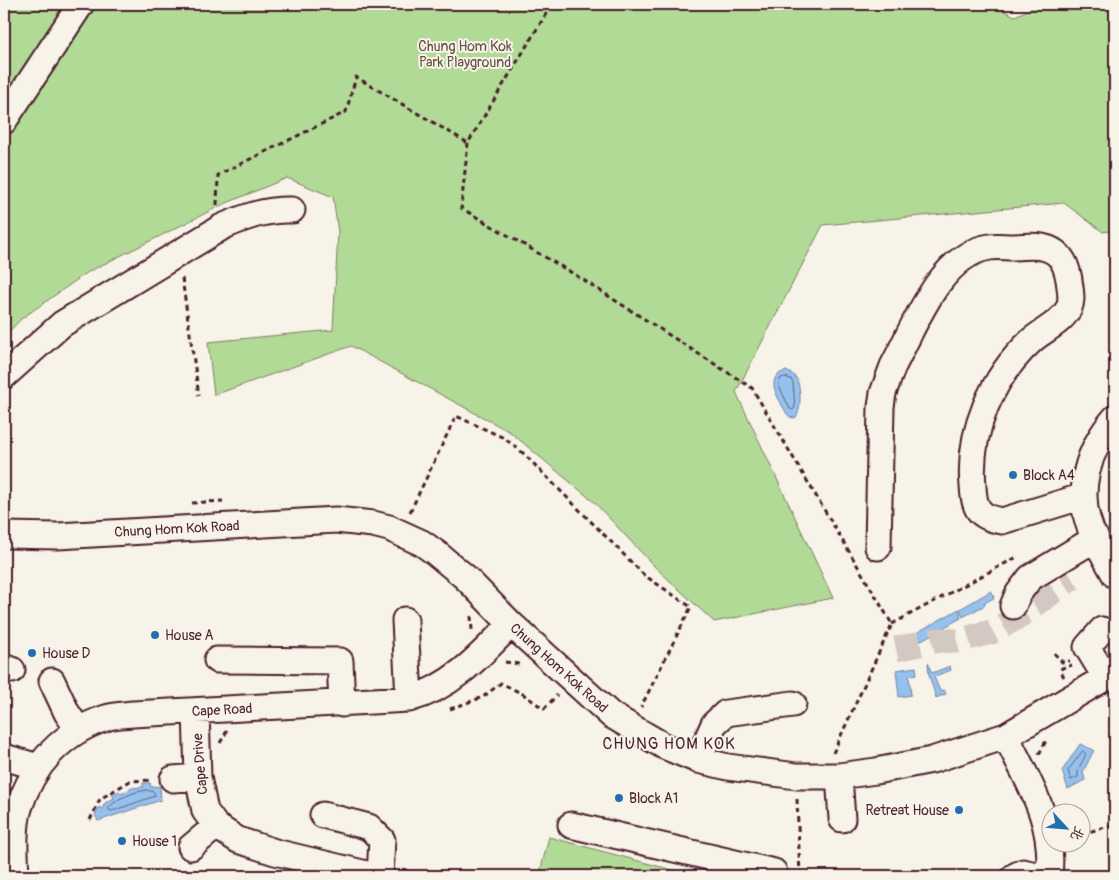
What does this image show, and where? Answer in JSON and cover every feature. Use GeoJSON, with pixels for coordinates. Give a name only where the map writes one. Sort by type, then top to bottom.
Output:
{"type":"FeatureCollection","features":[{"type":"Feature","properties":{"kind":"street"},"geometry":{"type":"LineString","coordinates":[[4,121],[81,4]]}},
{"type":"Feature","properties":{"kind":"street"},"geometry":{"type":"LineString","coordinates":[[4,376],[62,324],[222,228],[248,216],[266,211],[292,210]]}},
{"type":"Feature","properties":{"kind":"street"},"geometry":{"type":"LineString","coordinates":[[878,548],[881,407],[887,379],[937,283],[954,264],[977,251],[989,247],[1041,247],[1051,249],[1066,264],[1072,299],[1065,315],[1033,340],[1017,356],[1003,373],[992,392],[976,434],[973,456],[974,501],[979,512],[990,519],[1002,521],[1084,496]]}},
{"type":"Feature","properties":{"kind":"street"},"geometry":{"type":"LineString","coordinates":[[1115,418],[1095,446],[1089,462],[1084,496],[1086,514],[1115,575]]}},
{"type":"Feature","properties":{"kind":"street","name":"Chung Hom Kok Road"},"geometry":{"type":"LineString","coordinates":[[4,535],[50,536],[322,520],[355,521],[373,524],[405,535],[436,553],[465,577],[511,624],[611,715],[664,746],[698,760],[728,767],[796,776],[834,768],[876,771],[932,760],[1006,736],[1110,675]]}},
{"type":"Feature","properties":{"kind":"street"},"geometry":{"type":"LineString","coordinates":[[1013,606],[1018,594],[1030,578],[1096,538]]}},
{"type":"Feature","properties":{"kind":"street"},"geometry":{"type":"LineString","coordinates":[[405,620],[409,699]]}},
{"type":"Feature","properties":{"kind":"street","name":"Cape Road"},"geometry":{"type":"LineString","coordinates":[[16,876],[15,834],[19,808],[38,767],[56,745],[78,729],[107,718],[133,714],[409,699],[434,690],[461,672],[511,624]]}},
{"type":"Feature","properties":{"kind":"street"},"geometry":{"type":"LineString","coordinates":[[1102,630],[1087,647],[1110,675]]}},
{"type":"Feature","properties":{"kind":"street"},"geometry":{"type":"LineString","coordinates":[[217,660],[340,661],[342,704]]}},
{"type":"Feature","properties":{"kind":"street"},"geometry":{"type":"LineString","coordinates":[[52,681],[67,713],[78,729]]}},
{"type":"Feature","properties":{"kind":"street"},"geometry":{"type":"LineString","coordinates":[[698,760],[714,724],[726,714],[793,704]]}},
{"type":"Feature","properties":{"kind":"street","name":"Cape Drive"},"geometry":{"type":"LineString","coordinates":[[196,711],[198,777],[205,811],[216,826],[238,840],[266,849],[340,872],[375,876]]}},
{"type":"Feature","properties":{"kind":"street"},"geometry":{"type":"LineString","coordinates":[[1006,736],[1043,811],[1050,843],[1049,876]]}},
{"type":"Feature","properties":{"kind":"street"},"geometry":{"type":"LineString","coordinates":[[4,757],[38,767]]}},
{"type":"Feature","properties":{"kind":"street"},"geometry":{"type":"LineString","coordinates":[[834,768],[842,819]]}},
{"type":"Feature","properties":{"kind":"street"},"geometry":{"type":"LineString","coordinates":[[164,780],[198,777]]}},
{"type":"Feature","properties":{"kind":"street"},"geometry":{"type":"LineString","coordinates":[[323,815],[369,827],[382,840],[380,876]]}},
{"type":"Feature","properties":{"kind":"street"},"geometry":{"type":"LineString","coordinates":[[571,825],[774,872],[774,876]]}},
{"type":"Feature","properties":{"kind":"street"},"geometry":{"type":"LineString","coordinates":[[191,847],[216,826]]}},
{"type":"Feature","properties":{"kind":"street"},"geometry":{"type":"LineString","coordinates":[[1015,876],[1023,872],[1040,876]]}},
{"type":"Feature","properties":{"kind":"path"},"geometry":{"type":"LineString","coordinates":[[552,4],[468,143],[461,208],[574,274],[752,388],[892,624]]}},
{"type":"Feature","properties":{"kind":"path"},"geometry":{"type":"LineString","coordinates":[[217,208],[218,175],[346,112],[356,77],[468,143]]}},
{"type":"Feature","properties":{"kind":"path"},"geometry":{"type":"LineString","coordinates":[[182,274],[199,396]]}},
{"type":"Feature","properties":{"kind":"path"},"geometry":{"type":"LineString","coordinates":[[409,513],[456,416],[504,438],[522,453],[644,575],[691,607],[638,712]]}},
{"type":"Feature","properties":{"kind":"path","name":"Chung Hom Kok Road"},"geometry":{"type":"LineString","coordinates":[[185,504],[224,502]]}},
{"type":"Feature","properties":{"kind":"path"},"geometry":{"type":"LineString","coordinates":[[834,768],[892,624],[1018,557]]}},
{"type":"Feature","properties":{"kind":"path"},"geometry":{"type":"LineString","coordinates":[[1054,653],[1062,662],[1068,662],[1076,658]]}},
{"type":"Feature","properties":{"kind":"path"},"geometry":{"type":"LineString","coordinates":[[1065,678],[1060,670],[1080,662]]}},
{"type":"Feature","properties":{"kind":"path"},"geometry":{"type":"LineString","coordinates":[[459,706],[483,697],[501,683],[523,694],[544,708],[556,695]]}},
{"type":"Feature","properties":{"kind":"path"},"geometry":{"type":"LineString","coordinates":[[90,820],[100,799],[130,781],[164,780]]}},
{"type":"Feature","properties":{"kind":"path"},"geometry":{"type":"LineString","coordinates":[[797,791],[800,876]]}},
{"type":"Feature","properties":{"kind":"path"},"geometry":{"type":"LineString","coordinates":[[1092,831],[1115,824]]}},
{"type":"Feature","properties":{"kind":"green space"},"geometry":{"type":"Polygon","coordinates":[[[4,4],[71,4],[4,107],[4,4]]]}},
{"type":"Feature","properties":{"kind":"green space","name":"Chung Hom Kok Park Playground"},"geometry":{"type":"Polygon","coordinates":[[[92,4],[990,4],[1015,16],[1040,4],[1115,4],[1115,230],[1103,232],[1064,203],[823,225],[736,392],[833,598],[714,622],[654,566],[594,502],[510,432],[351,346],[214,395],[208,342],[333,330],[338,232],[333,197],[287,178],[222,205],[88,272],[21,319],[4,337],[4,138],[92,4]]]}},
{"type":"Feature","properties":{"kind":"green space"},"geometry":{"type":"Polygon","coordinates":[[[549,837],[695,876],[539,876],[549,837]]]}},
{"type":"Feature","properties":{"kind":"water"},"geometry":{"type":"Polygon","coordinates":[[[786,371],[795,377],[799,386],[800,405],[795,418],[787,414],[775,390],[775,378],[786,371]]]}},
{"type":"Feature","properties":{"kind":"water"},"geometry":{"type":"Polygon","coordinates":[[[991,591],[994,598],[963,617],[960,609],[991,591]]]}},
{"type":"Feature","properties":{"kind":"water"},"geometry":{"type":"Polygon","coordinates":[[[959,609],[961,618],[918,642],[916,633],[959,609]]]}},
{"type":"Feature","properties":{"kind":"water"},"geometry":{"type":"Polygon","coordinates":[[[928,663],[932,673],[950,666],[951,670],[934,677],[940,691],[944,690],[946,694],[936,698],[929,675],[928,663]]]}},
{"type":"Feature","properties":{"kind":"water"},"geometry":{"type":"Polygon","coordinates":[[[916,667],[917,674],[909,676],[911,695],[899,697],[896,670],[916,667]]]}},
{"type":"Feature","properties":{"kind":"water"},"geometry":{"type":"Polygon","coordinates":[[[1080,744],[1094,750],[1083,772],[1085,780],[1068,789],[1062,771],[1080,744]]]}},
{"type":"Feature","properties":{"kind":"water"},"geometry":{"type":"Polygon","coordinates":[[[143,783],[150,783],[151,787],[160,786],[161,800],[98,821],[95,814],[99,807],[102,809],[105,803],[114,798],[112,795],[119,791],[121,794],[132,788],[143,787],[143,783]]]}},
{"type":"Feature","properties":{"kind":"tunnel"},"geometry":{"type":"LineString","coordinates":[[896,649],[939,640],[957,641],[991,632],[1018,617],[1072,578]]}},
{"type":"Feature","properties":{"kind":"place","name":"Block A4"},"geometry":{"type":"Point","coordinates":[1013,475]}},
{"type":"Feature","properties":{"kind":"place","name":"House A"},"geometry":{"type":"Point","coordinates":[155,635]}},
{"type":"Feature","properties":{"kind":"place","name":"House D"},"geometry":{"type":"Point","coordinates":[32,653]}},
{"type":"Feature","properties":{"kind":"place","name":"Block A1"},"geometry":{"type":"Point","coordinates":[619,798]}},
{"type":"Feature","properties":{"kind":"place","name":"Retreat House"},"geometry":{"type":"Point","coordinates":[959,810]}},
{"type":"Feature","properties":{"kind":"place","name":"House 1"},"geometry":{"type":"Point","coordinates":[122,841]}},
{"type":"Feature","properties":{"kind":"district","name":"CHUNG HOM KOK"},"geometry":{"type":"Point","coordinates":[669,744]}}]}
